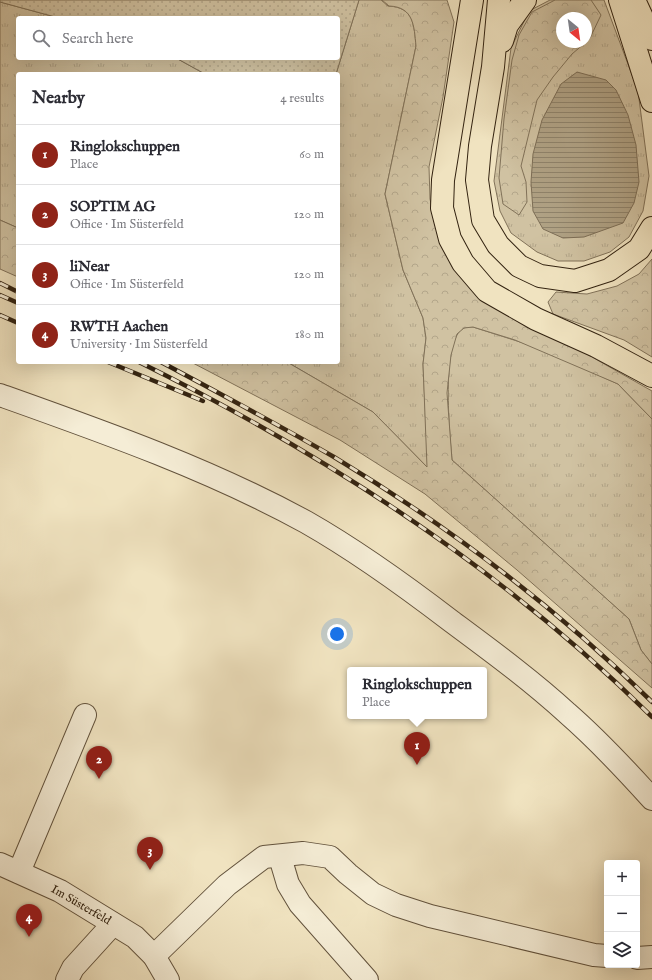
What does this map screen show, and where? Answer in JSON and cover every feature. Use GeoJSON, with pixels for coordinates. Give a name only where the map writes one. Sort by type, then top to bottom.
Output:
{"type":"FeatureCollection","features":[{"type":"Feature","properties":{"kind":"highway"},"geometry":{"type":"LineString","coordinates":[[454,0],[459,9],[466,34]]}},
{"type":"Feature","properties":{"kind":"highway"},"geometry":{"type":"LineString","coordinates":[[472,0],[443,180],[442,208],[450,239],[463,263],[487,291],[536,319],[596,346],[652,376]]}},
{"type":"Feature","properties":{"kind":"highway"},"geometry":{"type":"LineString","coordinates":[[499,0],[494,67],[480,146],[477,180],[483,220],[498,245],[519,266],[540,276],[574,281],[609,270],[639,249],[652,228]]}},
{"type":"Feature","properties":{"kind":"highway"},"geometry":{"type":"LineString","coordinates":[[494,67],[507,25],[525,0]]}},
{"type":"Feature","properties":{"kind":"highway"},"geometry":{"type":"LineString","coordinates":[[620,0],[652,100]]}},
{"type":"Feature","properties":{"kind":"highway"},"geometry":{"type":"LineString","coordinates":[[634,0],[652,39]]}},
{"type":"Feature","properties":{"kind":"street"},"geometry":{"type":"LineString","coordinates":[[0,395],[144,447],[248,493],[306,523],[380,567],[505,661],[566,712],[604,746],[652,799]]}},
{"type":"Feature","properties":{"kind":"street"},"geometry":{"type":"LineString","coordinates":[[9,868],[85,715]]}},
{"type":"Feature","properties":{"kind":"street"},"geometry":{"type":"LineString","coordinates":[[154,956],[226,885],[272,857],[303,853],[330,857],[373,894],[411,910],[445,920],[594,955],[604,956]]}},
{"type":"Feature","properties":{"kind":"street"},"geometry":{"type":"LineString","coordinates":[[272,857],[300,904],[367,980]]}},
{"type":"Feature","properties":{"kind":"street","name":"Im Süsterfeld"},"geometry":{"type":"LineString","coordinates":[[9,868],[60,891],[135,936],[154,956],[168,980]]}},
{"type":"Feature","properties":{"kind":"street"},"geometry":{"type":"LineString","coordinates":[[67,980],[73,968],[113,924]]}},
{"type":"Feature","properties":{"kind":"street"},"geometry":{"type":"LineString","coordinates":[[640,958],[652,957]]}},
{"type":"Feature","properties":{"kind":"green space"},"geometry":{"type":"Polygon","coordinates":[[[0,0],[359,0],[337,72],[201,72],[180,60],[340,60],[340,16],[52,16],[0,2],[0,0]]]}},
{"type":"Feature","properties":{"kind":"green space"},"geometry":{"type":"Polygon","coordinates":[[[359,0],[381,0],[388,6],[397,7],[408,14],[413,24],[416,46],[385,194],[403,270],[423,318],[426,338],[423,364],[428,468],[373,412],[290,364],[340,364],[340,72],[337,72],[359,0]]]}},
{"type":"Feature","properties":{"kind":"green space"},"geometry":{"type":"Polygon","coordinates":[[[382,0],[447,0],[454,22],[443,97],[429,167],[430,199],[438,237],[450,261],[471,289],[485,302],[569,344],[652,391],[652,419],[618,384],[515,340],[473,327],[464,328],[457,334],[451,355],[447,393],[452,460],[629,619],[641,650],[652,664],[652,688],[517,570],[425,494],[340,440],[195,364],[290,364],[373,412],[427,467],[423,364],[426,338],[423,318],[403,270],[385,194],[416,46],[413,25],[408,14],[397,7],[389,6],[382,0]]]}},
{"type":"Feature","properties":{"kind":"green space"},"geometry":{"type":"Polygon","coordinates":[[[550,0],[604,0],[638,91],[649,176],[643,211],[629,237],[610,252],[584,261],[558,261],[537,252],[511,233],[500,211],[494,181],[511,48],[529,11],[550,0]]]}},
{"type":"Feature","properties":{"kind":"green space"},"geometry":{"type":"Polygon","coordinates":[[[555,0],[591,0],[601,15],[592,34],[592,12],[556,12],[556,48],[579,48],[572,54],[553,77],[537,100],[521,166],[526,182],[527,202],[519,215],[503,204],[499,178],[504,119],[512,60],[519,35],[532,12],[555,0]]]}},
{"type":"Feature","properties":{"kind":"green space"},"geometry":{"type":"Polygon","coordinates":[[[0,2],[52,16],[16,16],[16,60],[180,60],[201,72],[16,72],[16,227],[0,220],[0,2]]]}},
{"type":"Feature","properties":{"kind":"green space"},"geometry":{"type":"Polygon","coordinates":[[[0,220],[16,227],[16,276],[0,269],[0,220]]]}},
{"type":"Feature","properties":{"kind":"green space"},"geometry":{"type":"Polygon","coordinates":[[[652,259],[652,357],[624,340],[553,314],[548,302],[556,292],[587,294],[617,286],[639,274],[652,259]]]}},
{"type":"Feature","properties":{"kind":"green space"},"geometry":{"type":"Polygon","coordinates":[[[473,327],[539,348],[618,384],[652,419],[652,664],[641,650],[629,619],[452,460],[448,390],[452,350],[457,336],[464,328],[473,327]]]}},
{"type":"Feature","properties":{"kind":"shaded area"},"geometry":{"type":"Polygon","coordinates":[[[577,72],[606,80],[616,90],[628,115],[636,145],[639,182],[634,203],[623,223],[584,237],[563,238],[543,229],[533,211],[531,182],[533,154],[542,120],[561,84],[577,72]]]}},
{"type":"Feature","properties":{"kind":"railway"},"geometry":{"type":"LineString","coordinates":[[0,283],[16,291]]}},
{"type":"Feature","properties":{"kind":"railway"},"geometry":{"type":"LineString","coordinates":[[0,295],[16,302]]}},
{"type":"Feature","properties":{"kind":"railway"},"geometry":{"type":"LineString","coordinates":[[0,315],[16,322]]}},
{"type":"Feature","properties":{"kind":"railway"},"geometry":{"type":"LineString","coordinates":[[113,364],[203,401]]}},
{"type":"Feature","properties":{"kind":"railway"},"geometry":{"type":"LineString","coordinates":[[143,364],[277,436],[344,476],[410,519],[474,564],[536,612],[595,663],[652,717]]}},
{"type":"Feature","properties":{"kind":"railway"},"geometry":{"type":"LineString","coordinates":[[165,364],[334,457],[376,483],[460,540],[540,601],[616,667],[652,702]]}},
{"type":"Feature","properties":{"kind":"place","name":"Ringlokschuppen"},"geometry":{"type":"Point","coordinates":[417,765]}},
{"type":"Feature","properties":{"kind":"place","name":"SOPTIM AG"},"geometry":{"type":"Point","coordinates":[99,779]}},
{"type":"Feature","properties":{"kind":"place","name":"liNear"},"geometry":{"type":"Point","coordinates":[150,870]}},
{"type":"Feature","properties":{"kind":"place","name":"RWTH Aachen"},"geometry":{"type":"Point","coordinates":[29,937]}}]}
